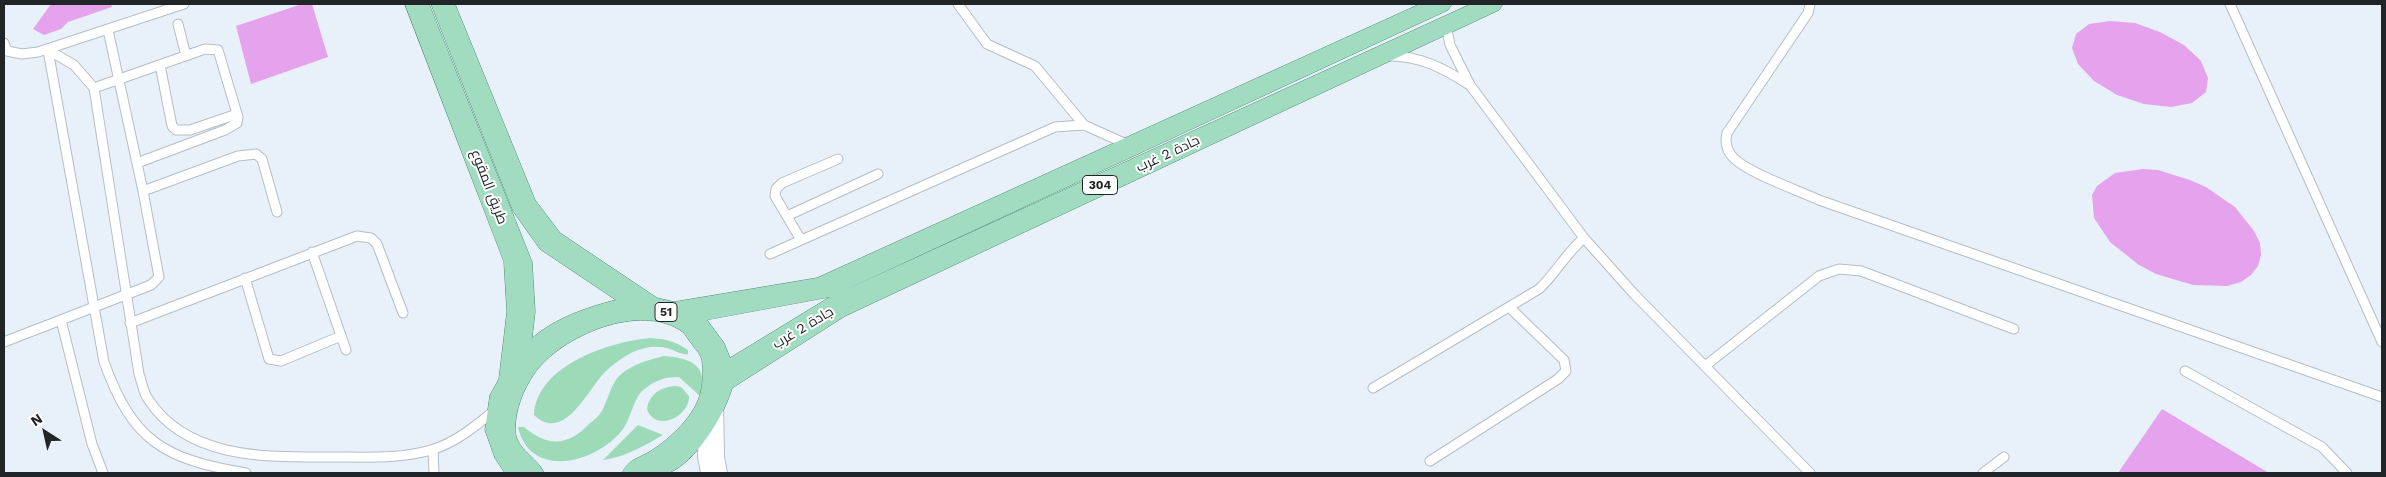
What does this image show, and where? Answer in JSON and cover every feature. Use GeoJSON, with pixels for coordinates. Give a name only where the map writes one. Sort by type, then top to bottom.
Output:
{"type":"FeatureCollection","features":[{"type":"Feature","properties":{"kind":"main road","name":"طريق المقوع"},"geometry":{"type":"LineString","coordinates":[[417,4],[518,262],[521,312],[500,420],[501,435],[506,449],[514,461],[528,473]]}},
{"type":"Feature","properties":{"kind":"main road","name":"طريق المقوع"},"geometry":{"type":"LineString","coordinates":[[442,4],[523,204],[550,241],[662,311]]}},
{"type":"Feature","properties":{"kind":"main road","name":"جادة 2 غرب"},"geometry":{"type":"LineString","coordinates":[[662,311],[820,289],[1131,146],[1443,14],[1491,4]]}},
{"type":"Feature","properties":{"kind":"main road","name":"جادة 2 غرب"},"geometry":{"type":"LineString","coordinates":[[714,394],[792,334],[835,308],[1377,57],[1443,14]]}},
{"type":"Feature","properties":{"kind":"main road","name":"51"},"geometry":{"type":"LineString","coordinates":[[507,391],[532,354],[558,333],[588,318],[619,310],[662,311],[700,329],[715,353],[714,394]]}},
{"type":"Feature","properties":{"kind":"main road"},"geometry":{"type":"LineString","coordinates":[[638,473],[667,457],[694,432],[714,394]]}},
{"type":"Feature","properties":{"kind":"street","name":"51"},"geometry":{"type":"LineString","coordinates":[[714,394],[711,457],[714,473]]}},
{"type":"Feature","properties":{"kind":"lane"},"geometry":{"type":"LineString","coordinates":[[4,43],[4,47],[13,54],[20,55],[48,50],[184,4]]}},
{"type":"Feature","properties":{"kind":"lane"},"geometry":{"type":"LineString","coordinates":[[958,4],[987,44],[1035,66],[1084,125]]}},
{"type":"Feature","properties":{"kind":"lane"},"geometry":{"type":"LineString","coordinates":[[1810,4],[1808,13],[1726,132],[1725,139],[1728,152],[1741,165],[1819,200],[2382,397]]}},
{"type":"Feature","properties":{"kind":"lane"},"geometry":{"type":"LineString","coordinates":[[2230,4],[2382,342]]}},
{"type":"Feature","properties":{"kind":"lane"},"geometry":{"type":"LineString","coordinates":[[1443,14],[1450,45],[1470,85],[1584,238],[1628,288],[1810,473]]}},
{"type":"Feature","properties":{"kind":"lane"},"geometry":{"type":"LineString","coordinates":[[178,24],[186,56]]}},
{"type":"Feature","properties":{"kind":"lane"},"geometry":{"type":"LineString","coordinates":[[4,342],[151,285],[156,282],[160,274],[120,79],[108,30]]}},
{"type":"Feature","properties":{"kind":"lane"},"geometry":{"type":"LineString","coordinates":[[94,88],[209,48],[218,50],[237,114],[237,123],[229,128],[137,163]]}},
{"type":"Feature","properties":{"kind":"lane"},"geometry":{"type":"LineString","coordinates":[[48,50],[75,65],[86,74],[94,88],[139,374],[148,398],[164,420],[188,436],[218,448],[286,457],[390,457],[432,450],[474,427],[507,391]]}},
{"type":"Feature","properties":{"kind":"lane"},"geometry":{"type":"LineString","coordinates":[[48,50],[104,362],[110,382],[130,421],[145,438],[164,451],[188,462],[214,469],[246,473]]}},
{"type":"Feature","properties":{"kind":"lane"},"geometry":{"type":"LineString","coordinates":[[1377,57],[1393,55],[1423,59],[1437,65],[1470,85]]}},
{"type":"Feature","properties":{"kind":"lane"},"geometry":{"type":"LineString","coordinates":[[160,65],[172,126],[176,130],[190,130],[237,114]]}},
{"type":"Feature","properties":{"kind":"lane"},"geometry":{"type":"LineString","coordinates":[[770,254],[1046,130],[1065,124],[1084,125],[1131,146]]}},
{"type":"Feature","properties":{"kind":"lane"},"geometry":{"type":"LineString","coordinates":[[143,191],[238,156],[256,154],[262,160],[277,212]]}},
{"type":"Feature","properties":{"kind":"lane"},"geometry":{"type":"LineString","coordinates":[[801,240],[775,196],[779,186],[838,159]]}},
{"type":"Feature","properties":{"kind":"lane"},"geometry":{"type":"LineString","coordinates":[[787,216],[878,174]]}},
{"type":"Feature","properties":{"kind":"lane"},"geometry":{"type":"LineString","coordinates":[[130,323],[349,238],[365,236],[371,238],[377,244],[403,312]]}},
{"type":"Feature","properties":{"kind":"lane"},"geometry":{"type":"LineString","coordinates":[[1373,388],[1548,282],[1565,254],[1584,238]]}},
{"type":"Feature","properties":{"kind":"lane"},"geometry":{"type":"LineString","coordinates":[[312,252],[346,350]]}},
{"type":"Feature","properties":{"kind":"lane"},"geometry":{"type":"LineString","coordinates":[[1705,366],[1824,272],[1841,268],[1866,273],[2014,330]]}},
{"type":"Feature","properties":{"kind":"lane"},"geometry":{"type":"LineString","coordinates":[[246,278],[269,359],[281,361],[341,336]]}},
{"type":"Feature","properties":{"kind":"lane"},"geometry":{"type":"LineString","coordinates":[[1430,461],[1558,379],[1566,371],[1564,360],[1509,307]]}},
{"type":"Feature","properties":{"kind":"lane"},"geometry":{"type":"LineString","coordinates":[[61,320],[92,444],[103,473]]}},
{"type":"Feature","properties":{"kind":"lane"},"geometry":{"type":"LineString","coordinates":[[2185,370],[2306,436],[2336,459],[2347,473]]}},
{"type":"Feature","properties":{"kind":"lane"},"geometry":{"type":"LineString","coordinates":[[432,450],[434,473]]}},
{"type":"Feature","properties":{"kind":"lane"},"geometry":{"type":"LineString","coordinates":[[1983,473],[2004,457]]}},
{"type":"Feature","properties":{"kind":"green space"},"geometry":{"type":"Polygon","coordinates":[[[650,338],[674,343],[688,350],[688,354],[656,347],[633,352],[605,372],[583,401],[565,419],[555,423],[545,422],[534,415],[538,398],[548,382],[561,370],[578,359],[596,351],[633,340],[650,338]]]}},
{"type":"Feature","properties":{"kind":"green space"},"geometry":{"type":"Polygon","coordinates":[[[664,356],[690,361],[696,365],[702,377],[700,396],[679,377],[654,382],[638,396],[620,433],[593,453],[577,459],[547,460],[534,454],[524,443],[518,427],[524,427],[533,434],[549,441],[565,440],[573,437],[601,413],[613,384],[619,376],[635,365],[664,356]]]}},
{"type":"Feature","properties":{"kind":"green space"},"geometry":{"type":"Polygon","coordinates":[[[675,386],[681,387],[689,396],[688,404],[678,416],[664,421],[657,420],[651,416],[647,409],[650,399],[656,392],[675,386]]]}},
{"type":"Feature","properties":{"kind":"green space"},"geometry":{"type":"Polygon","coordinates":[[[638,425],[663,435],[627,454],[603,460],[638,425]]]}},
{"type":"Feature","properties":{"kind":"building"},"geometry":{"type":"Polygon","coordinates":[[[51,4],[111,4],[112,7],[68,22],[61,29],[44,35],[33,29],[51,4]]]}},
{"type":"Feature","properties":{"kind":"building"},"geometry":{"type":"Polygon","coordinates":[[[302,4],[312,4],[328,57],[251,84],[236,26],[302,4]]]}},
{"type":"Feature","properties":{"kind":"building"},"geometry":{"type":"Polygon","coordinates":[[[2110,21],[2135,23],[2160,32],[2184,45],[2201,61],[2208,78],[2206,92],[2192,103],[2171,107],[2144,104],[2117,95],[2094,81],[2078,64],[2072,48],[2076,34],[2089,24],[2110,21]]]}},
{"type":"Feature","properties":{"kind":"building"},"geometry":{"type":"Polygon","coordinates":[[[2143,169],[2158,170],[2190,180],[2206,187],[2235,207],[2254,231],[2260,243],[2261,255],[2258,266],[2251,275],[2241,282],[2227,286],[2193,285],[2156,274],[2139,265],[2110,242],[2094,218],[2092,195],[2097,186],[2115,173],[2143,169]]]}},
{"type":"Feature","properties":{"kind":"building"},"geometry":{"type":"Polygon","coordinates":[[[2162,409],[2269,473],[2118,473],[2162,409]]]}}]}
